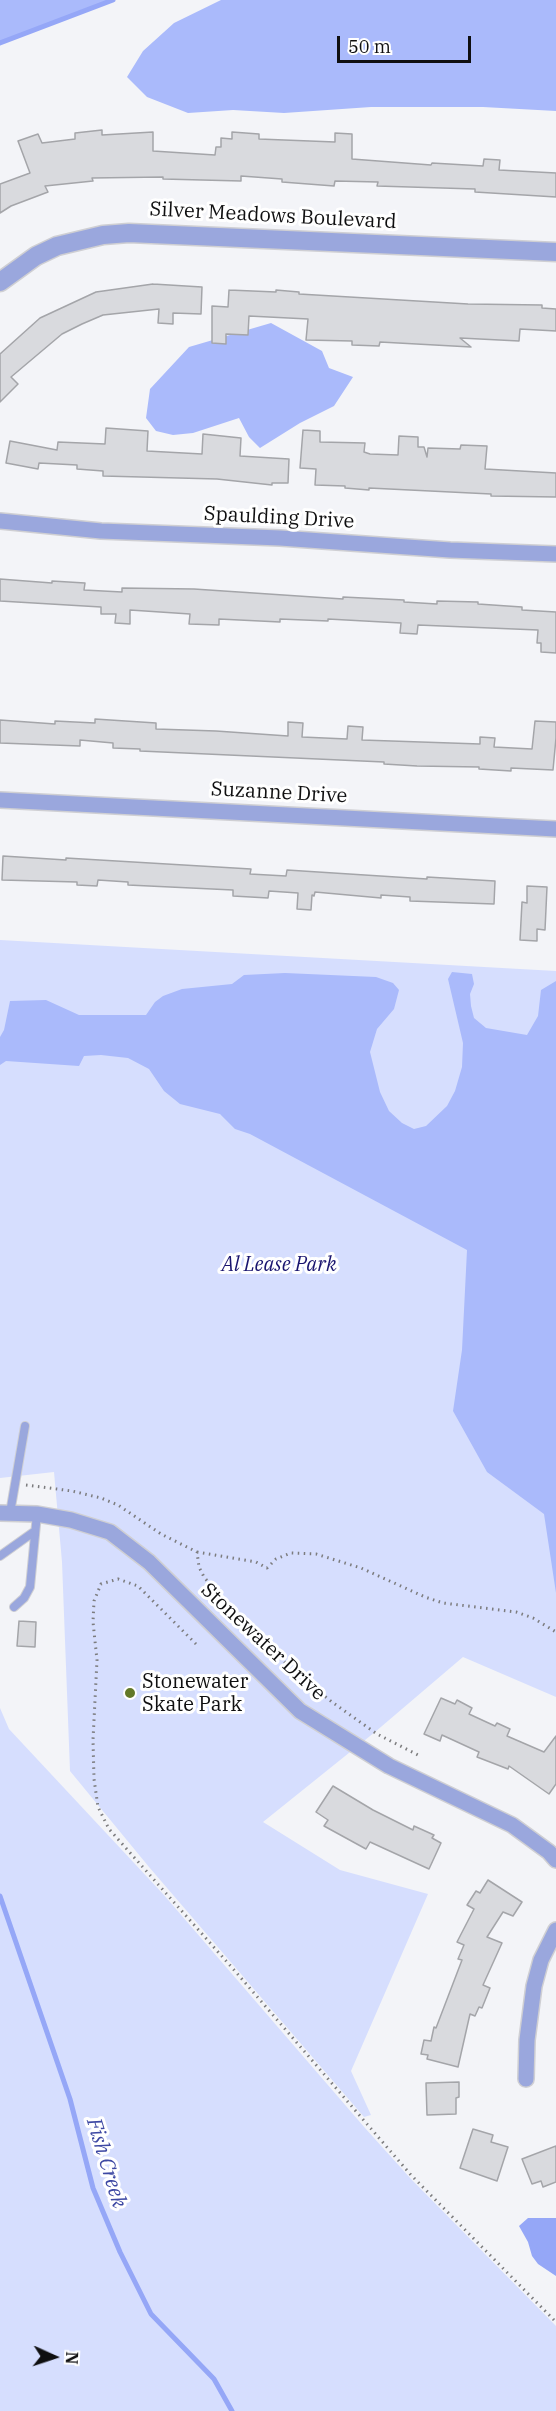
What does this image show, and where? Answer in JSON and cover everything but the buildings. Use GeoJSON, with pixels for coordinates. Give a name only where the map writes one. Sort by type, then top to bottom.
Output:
{"type":"FeatureCollection","features":[{"type":"Feature","properties":{"kind":"street","name":"Silver Meadows Boulevard"},"geometry":{"type":"LineString","coordinates":[[0,282],[36,256],[57,246],[103,235],[129,233],[556,252]]}},
{"type":"Feature","properties":{"kind":"street","name":"Spaulding Drive"},"geometry":{"type":"LineString","coordinates":[[0,521],[101,531],[280,538],[450,550],[556,554]]}},
{"type":"Feature","properties":{"kind":"street","name":"Suzanne Drive"},"geometry":{"type":"LineString","coordinates":[[0,800],[556,829]]}},
{"type":"Feature","properties":{"kind":"street","name":"Stonewater Drive"},"geometry":{"type":"LineString","coordinates":[[5,1513],[37,1514],[70,1520],[110,1532],[148,1562],[300,1711],[389,1766],[512,1826],[549,1852],[556,1860]]}},
{"type":"Feature","properties":{"kind":"street"},"geometry":{"type":"LineString","coordinates":[[526,2079],[527,2040],[534,1986],[541,1960],[556,1930]]}},
{"type":"Feature","properties":{"kind":"lane"},"geometry":{"type":"LineString","coordinates":[[5,1513],[15,1484],[25,1426]]}},
{"type":"Feature","properties":{"kind":"lane"},"geometry":{"type":"LineString","coordinates":[[14,1607],[24,1598],[30,1587],[37,1514]]}},
{"type":"Feature","properties":{"kind":"lane"},"geometry":{"type":"LineString","coordinates":[[0,1556],[35,1531]]}},
{"type":"Feature","properties":{"kind":"path"},"geometry":{"type":"LineString","coordinates":[[15,1484],[72,1491],[101,1498],[118,1505],[161,1534],[197,1552],[256,1562],[267,1568],[276,1559],[297,1551],[316,1554],[361,1569],[443,1603],[516,1612],[556,1632]]}},
{"type":"Feature","properties":{"kind":"path"},"geometry":{"type":"LineString","coordinates":[[197,1552],[199,1567],[204,1577],[238,1618],[276,1651],[292,1670],[377,1734],[420,1756]]}},
{"type":"Feature","properties":{"kind":"path"},"geometry":{"type":"LineString","coordinates":[[196,1644],[138,1586],[118,1579],[101,1584],[94,1601],[93,1622],[97,1660],[93,1740],[94,1779],[98,1807],[109,1829],[411,2175],[556,2322]]}},
{"type":"Feature","properties":{"kind":"green space","name":"Al Lease Park"},"geometry":{"type":"Polygon","coordinates":[[[0,940],[556,971],[556,1697],[463,1657],[375,1732],[263,1822],[340,1870],[428,1894],[351,2071],[371,2115],[364,2117],[149,1867],[70,1771],[62,1562],[54,1472],[0,1478],[0,940]]]}},
{"type":"Feature","properties":{"kind":"green space"},"geometry":{"type":"Polygon","coordinates":[[[0,1708],[9,1729],[163,1894],[365,2128],[411,2179],[556,2326],[556,2411],[0,2411],[0,1708]]]}},
{"type":"Feature","properties":{"kind":"shaded area"},"geometry":{"type":"Polygon","coordinates":[[[0,0],[115,0],[0,44],[0,0]]]}},
{"type":"Feature","properties":{"kind":"shaded area"},"geometry":{"type":"Polygon","coordinates":[[[221,0],[556,0],[556,111],[483,107],[371,107],[284,113],[233,110],[188,113],[147,97],[127,77],[143,51],[174,23],[221,0]]]}},
{"type":"Feature","properties":{"kind":"shaded area"},"geometry":{"type":"Polygon","coordinates":[[[271,323],[322,351],[329,368],[353,377],[334,406],[300,423],[260,448],[249,437],[239,418],[193,433],[173,435],[156,431],[146,418],[150,389],[189,347],[271,323]]]}},
{"type":"Feature","properties":{"kind":"shaded area"},"geometry":{"type":"Polygon","coordinates":[[[452,972],[472,974],[474,984],[470,994],[474,1018],[486,1028],[527,1035],[538,1016],[541,990],[556,981],[556,1593],[544,1514],[487,1472],[453,1411],[462,1350],[467,1250],[250,1134],[235,1129],[220,1114],[180,1104],[164,1091],[149,1069],[128,1058],[84,1056],[79,1066],[6,1061],[0,1065],[0,1037],[4,1030],[10,1001],[46,1000],[79,1015],[146,1015],[155,1002],[163,996],[182,989],[232,984],[244,975],[285,973],[376,977],[393,983],[399,990],[394,1009],[377,1029],[370,1052],[380,1092],[389,1111],[402,1123],[414,1129],[426,1126],[447,1106],[455,1091],[462,1067],[463,1043],[448,979],[452,972]]]}},
{"type":"Feature","properties":{"kind":"shaded area"},"geometry":{"type":"Polygon","coordinates":[[[528,2218],[556,2218],[556,2276],[538,2264],[532,2256],[528,2242],[519,2226],[528,2218]]]}},
{"type":"Feature","properties":{"kind":"waterway","name":"Fish Creek"},"geometry":{"type":"LineString","coordinates":[[0,43],[113,0]]}},
{"type":"Feature","properties":{"kind":"waterway","name":"Fish Creek"},"geometry":{"type":"LineString","coordinates":[[0,1896],[70,2099],[93,2188],[120,2252],[151,2314],[214,2379],[232,2411]]}},
{"type":"Feature","properties":{"kind":"place","name":"Stonewater Skate Park"},"geometry":{"type":"Point","coordinates":[130,1693]}}]}
